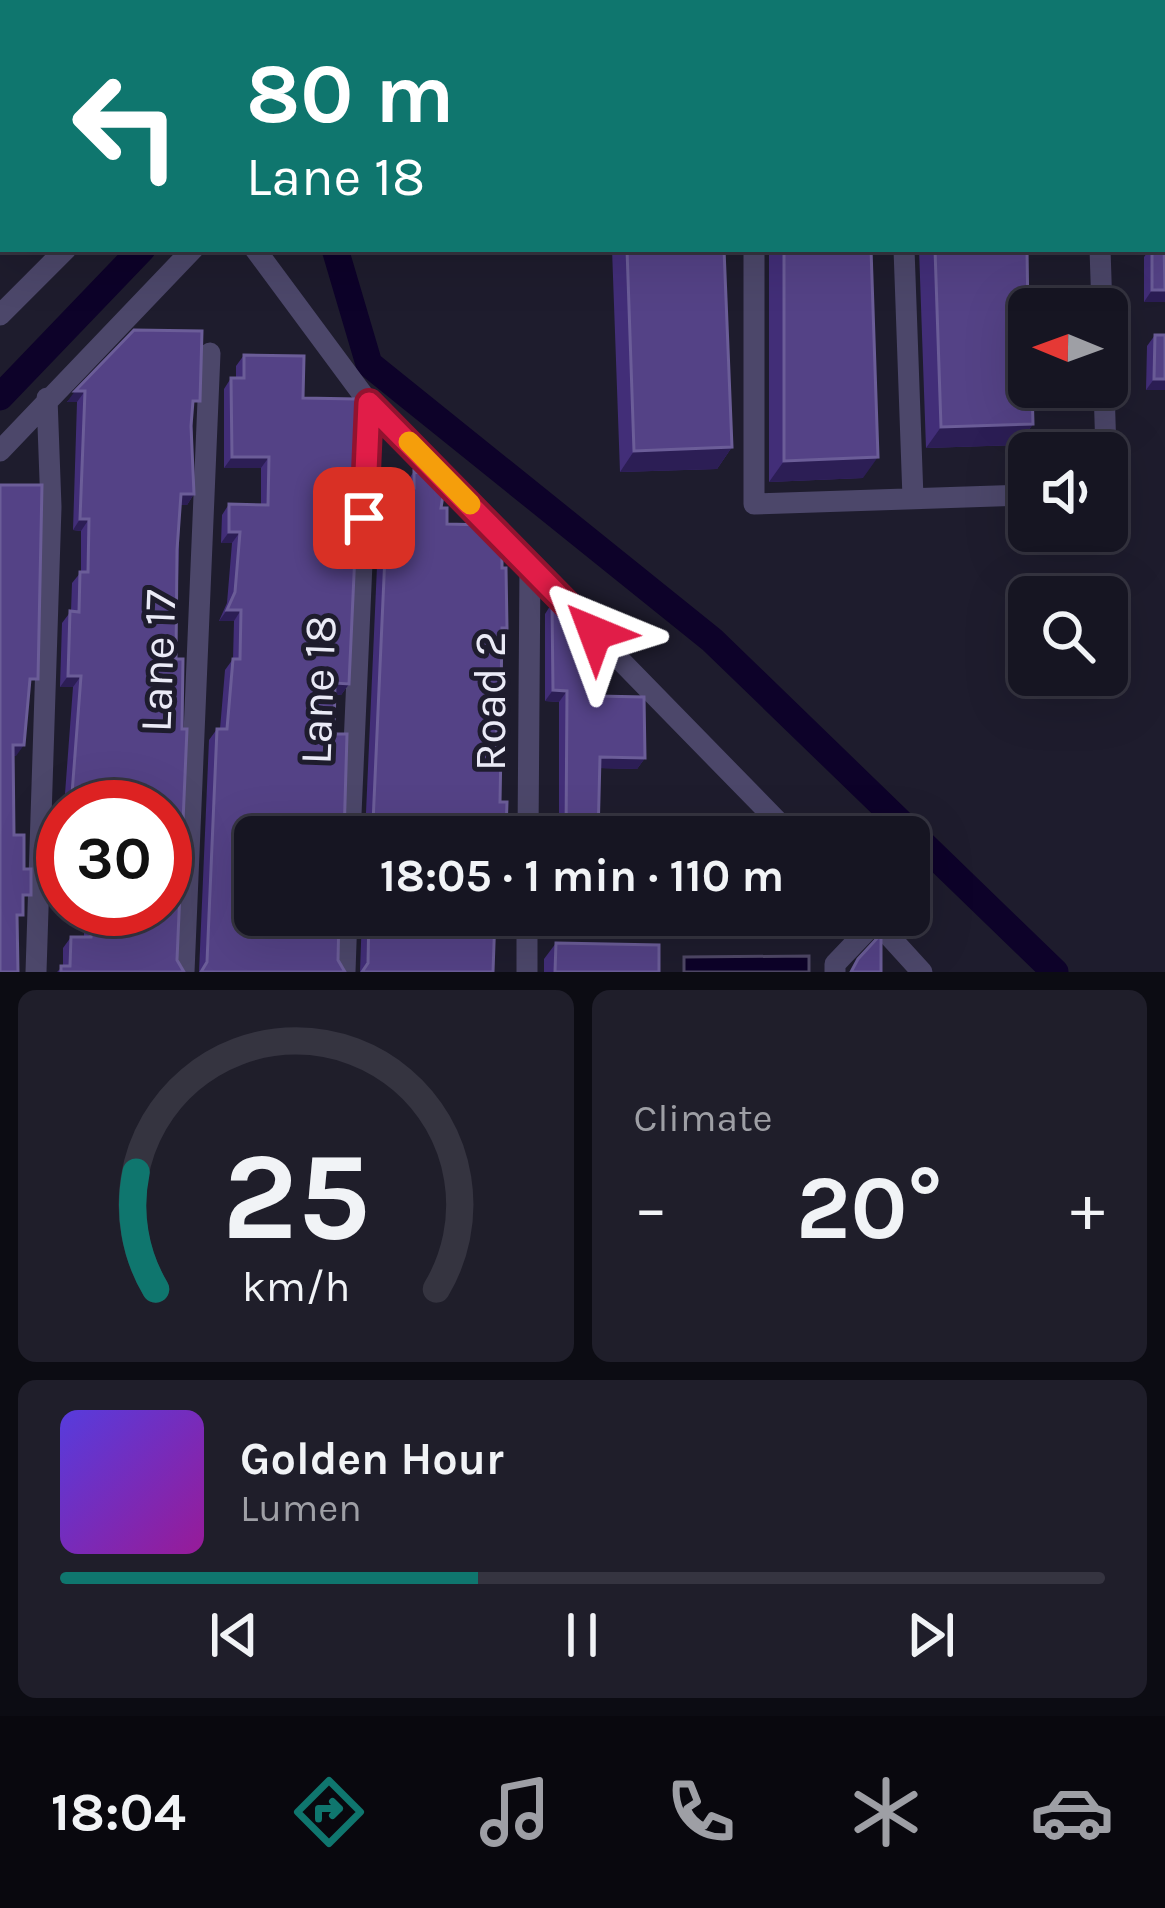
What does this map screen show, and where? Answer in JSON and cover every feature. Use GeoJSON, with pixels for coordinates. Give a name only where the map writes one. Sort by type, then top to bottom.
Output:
{"type":"FeatureCollection","features":[{"type":"Feature","properties":{"kind":"street"},"geometry":{"type":"LineString","coordinates":[[0,315],[63,252]]}},
{"type":"Feature","properties":{"kind":"street"},"geometry":{"type":"LineString","coordinates":[[0,451],[191,252]]}},
{"type":"Feature","properties":{"kind":"street"},"geometry":{"type":"LineString","coordinates":[[257,252],[369,403],[773,816]]}},
{"type":"Feature","properties":{"kind":"street"},"geometry":{"type":"LineString","coordinates":[[754,252],[754,504],[1008,496]]}},
{"type":"Feature","properties":{"kind":"street"},"geometry":{"type":"LineString","coordinates":[[904,252],[913,498]]}},
{"type":"Feature","properties":{"kind":"street"},"geometry":{"type":"LineString","coordinates":[[1100,252],[1101,288]]}},
{"type":"Feature","properties":{"kind":"street","name":"Lane 17"},"geometry":{"type":"LineString","coordinates":[[192,800],[210,353]]}},
{"type":"Feature","properties":{"kind":"street"},"geometry":{"type":"LineString","coordinates":[[43,780],[51,507],[47,398]]}},
{"type":"Feature","properties":{"kind":"street","name":"Lane 18"},"geometry":{"type":"LineString","coordinates":[[351,816],[369,403]]}},
{"type":"Feature","properties":{"kind":"street","name":"Road 2"},"geometry":{"type":"LineString","coordinates":[[528,816],[530,565]]}},
{"type":"Feature","properties":{"kind":"street"},"geometry":{"type":"LineString","coordinates":[[36,972],[37,936]]}},
{"type":"Feature","properties":{"kind":"street","name":"Lane 17"},"geometry":{"type":"LineString","coordinates":[[184,972],[186,936]]}},
{"type":"Feature","properties":{"kind":"street"},"geometry":{"type":"LineString","coordinates":[[345,972],[346,936]]}},
{"type":"Feature","properties":{"kind":"street"},"geometry":{"type":"LineString","coordinates":[[527,936],[527,972]]}},
{"type":"Feature","properties":{"kind":"street"},"geometry":{"type":"LineString","coordinates":[[836,972],[835,964],[858,936]]}},
{"type":"Feature","properties":{"kind":"street"},"geometry":{"type":"LineString","coordinates":[[889,936],[922,972]]}},
{"type":"Feature","properties":{"kind":"shaded area"},"geometry":{"type":"Polygon","coordinates":[[[809,956],[809,972],[684,972],[684,957],[809,956]]]}},
{"type":"Feature","properties":{"kind":"building"},"geometry":{"type":"Polygon","coordinates":[[[627,252],[724,252],[732,447],[634,451],[627,252]]]}},
{"type":"Feature","properties":{"kind":"building"},"geometry":{"type":"Polygon","coordinates":[[[784,252],[871,252],[878,457],[784,461],[784,252]]]}},
{"type":"Feature","properties":{"kind":"building"},"geometry":{"type":"Polygon","coordinates":[[[935,252],[1027,252],[1028,288],[1008,288],[1008,408],[1033,408],[1033,424],[941,427],[935,252]]]}},
{"type":"Feature","properties":{"kind":"building"},"geometry":{"type":"Polygon","coordinates":[[[1152,252],[1164,252],[1165,290],[1152,290],[1152,252]]]}},
{"type":"Feature","properties":{"kind":"building"},"geometry":{"type":"Polygon","coordinates":[[[134,330],[202,331],[200,401],[193,401],[191,426],[194,494],[181,494],[177,550],[176,659],[183,659],[185,780],[73,780],[81,676],[68,676],[70,611],[79,612],[80,572],[88,572],[89,519],[80,519],[85,391],[75,391],[134,330]]]}},
{"type":"Feature","properties":{"kind":"building"},"geometry":{"type":"Polygon","coordinates":[[[1155,335],[1165,335],[1165,379],[1154,379],[1155,335]]]}},
{"type":"Feature","properties":{"kind":"building"},"geometry":{"type":"Polygon","coordinates":[[[244,355],[304,356],[303,398],[356,399],[358,487],[349,684],[335,683],[334,734],[347,734],[345,816],[234,816],[234,936],[339,936],[338,960],[345,972],[201,972],[207,962],[217,729],[227,729],[233,659],[240,659],[241,610],[227,610],[235,592],[240,532],[229,532],[229,504],[268,505],[269,457],[232,457],[231,378],[244,378],[244,355]]]}},
{"type":"Feature","properties":{"kind":"building"},"geometry":{"type":"Polygon","coordinates":[[[414,471],[445,483],[441,508],[447,508],[447,524],[486,525],[502,546],[507,628],[502,628],[496,747],[501,747],[500,802],[507,802],[507,816],[373,816],[388,488],[414,488],[414,471]]]}},
{"type":"Feature","properties":{"kind":"building"},"geometry":{"type":"Polygon","coordinates":[[[0,485],[42,485],[38,679],[30,679],[24,745],[13,745],[14,835],[24,835],[24,869],[31,869],[31,895],[23,895],[23,915],[17,915],[18,972],[0,972],[0,485]]]}},
{"type":"Feature","properties":{"kind":"building"},"geometry":{"type":"Polygon","coordinates":[[[552,603],[562,603],[583,629],[582,668],[598,669],[597,696],[644,697],[645,758],[600,757],[599,816],[566,816],[567,691],[553,690],[552,603]]]}},
{"type":"Feature","properties":{"kind":"building"},"geometry":{"type":"Polygon","coordinates":[[[178,936],[177,960],[184,972],[61,972],[61,966],[70,966],[71,937],[178,936]]]}},
{"type":"Feature","properties":{"kind":"building"},"geometry":{"type":"Polygon","coordinates":[[[369,936],[494,936],[493,972],[362,972],[368,963],[369,936]]]}},
{"type":"Feature","properties":{"kind":"building"},"geometry":{"type":"Polygon","coordinates":[[[881,936],[881,972],[851,972],[881,936]]]}},
{"type":"Feature","properties":{"kind":"building"},"geometry":{"type":"Polygon","coordinates":[[[556,943],[659,945],[659,972],[555,972],[556,943]]]}},
{"type":"Feature","properties":{"kind":"waterway"},"geometry":{"type":"LineString","coordinates":[[0,397],[139,252]]}},
{"type":"Feature","properties":{"kind":"waterway"},"geometry":{"type":"LineString","coordinates":[[336,252],[369,364],[712,640],[1055,972]]}},
{"type":"Feature","properties":{"kind":"slow traffic"},"geometry":{"type":"LineString","coordinates":[[409,442],[470,504]]}},
{"type":"Feature","properties":{"kind":"route"},"geometry":{"type":"LineString","coordinates":[[364,518],[369,403],[595,633]]}}]}
